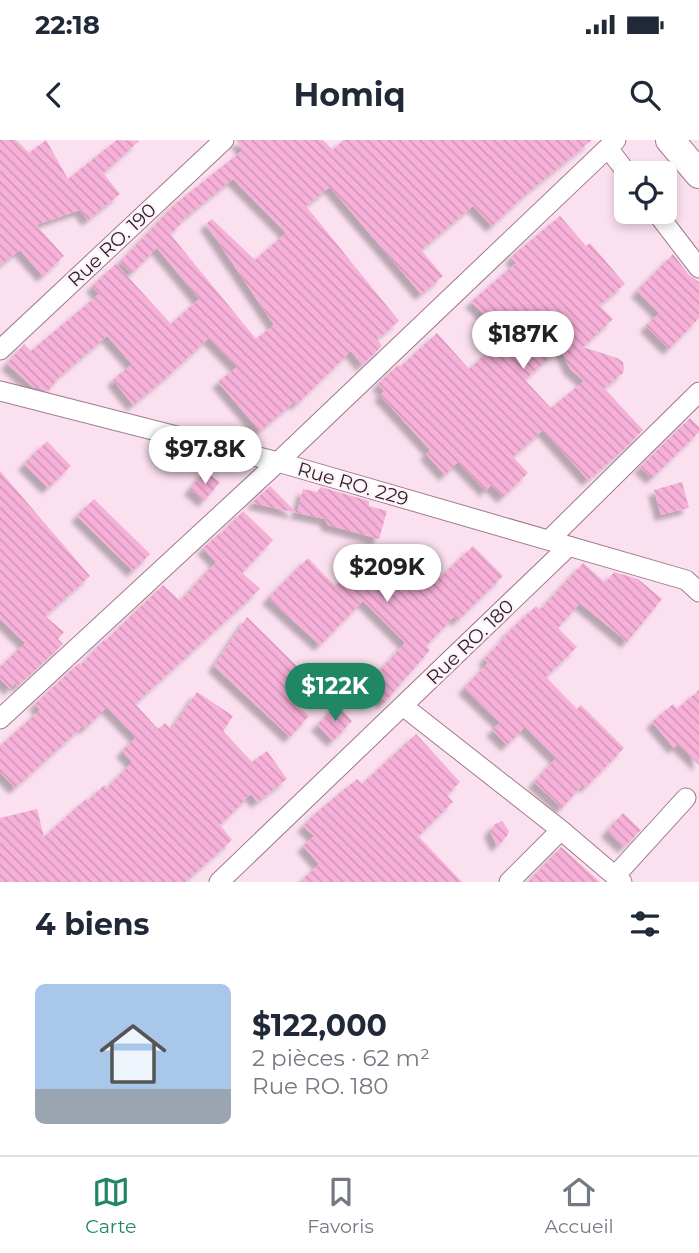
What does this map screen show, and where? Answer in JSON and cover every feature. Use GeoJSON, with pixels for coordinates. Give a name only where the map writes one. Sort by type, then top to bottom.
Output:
{"type":"FeatureCollection","features":[{"type":"Feature","properties":{"kind":"main road"},"geometry":{"type":"LineString","coordinates":[[670,140],[699,174]]}},
{"type":"Feature","properties":{"kind":"street","name":"Rue RO. 190"},"geometry":{"type":"LineString","coordinates":[[0,350],[223,140]]}},
{"type":"Feature","properties":{"kind":"street"},"geometry":{"type":"LineString","coordinates":[[0,719],[278,462],[612,144],[621,161]]}},
{"type":"Feature","properties":{"kind":"street"},"geometry":{"type":"LineString","coordinates":[[665,224],[699,268]]}},
{"type":"Feature","properties":{"kind":"street","name":"Rue RO. 229"},"geometry":{"type":"LineString","coordinates":[[0,391],[278,462],[550,540],[686,580],[699,592]]}},
{"type":"Feature","properties":{"kind":"street"},"geometry":{"type":"LineString","coordinates":[[550,540],[699,392]]}},
{"type":"Feature","properties":{"kind":"street","name":"Rue RO. 180"},"geometry":{"type":"LineString","coordinates":[[219,882],[569,546]]}},
{"type":"Feature","properties":{"kind":"street"},"geometry":{"type":"LineString","coordinates":[[403,706],[561,830],[618,879],[686,798]]}},
{"type":"Feature","properties":{"kind":"street"},"geometry":{"type":"LineString","coordinates":[[509,882],[561,830]]}},
{"type":"Feature","properties":{"kind":"building"},"geometry":{"type":"Polygon","coordinates":[[[0,140],[16,140],[29,153],[46,140],[68,179],[117,140],[139,141],[103,173],[120,194],[88,220],[80,210],[36,225],[64,256],[43,276],[20,250],[0,265],[0,140]]]}},
{"type":"Feature","properties":{"kind":"building"},"geometry":{"type":"Polygon","coordinates":[[[236,140],[323,140],[333,150],[343,140],[592,140],[527,193],[492,226],[473,206],[421,250],[443,276],[421,294],[330,187],[306,206],[399,321],[377,339],[382,346],[362,365],[351,351],[297,404],[294,402],[260,431],[218,382],[237,367],[209,338],[133,405],[113,380],[132,364],[107,336],[61,375],[48,391],[33,387],[7,364],[24,344],[31,351],[99,294],[92,286],[116,264],[171,324],[199,299],[157,248],[132,273],[120,262],[175,204],[243,150],[236,140]],[[233,179],[181,221],[170,234],[256,339],[274,325],[206,224],[212,219],[255,260],[286,233],[233,179]]]}},
{"type":"Feature","properties":{"kind":"building"},"geometry":{"type":"Polygon","coordinates":[[[560,216],[586,246],[590,243],[625,284],[599,305],[613,319],[583,347],[623,362],[623,373],[604,388],[643,430],[588,480],[543,430],[513,457],[528,473],[503,497],[491,485],[486,491],[458,462],[445,475],[426,454],[430,450],[380,395],[384,391],[378,384],[437,333],[469,369],[499,342],[479,320],[485,315],[471,302],[516,263],[511,257],[560,216]],[[560,347],[525,380],[551,408],[584,381],[570,369],[560,347]]]}},
{"type":"Feature","properties":{"kind":"building"},"geometry":{"type":"Polygon","coordinates":[[[673,254],[689,275],[699,282],[699,318],[669,349],[646,326],[659,313],[637,291],[673,254]]]}},
{"type":"Feature","properties":{"kind":"building"},"geometry":{"type":"Polygon","coordinates":[[[690,418],[699,427],[699,432],[652,478],[640,467],[690,418]]]}},
{"type":"Feature","properties":{"kind":"building"},"geometry":{"type":"Polygon","coordinates":[[[47,441],[71,466],[48,488],[24,464],[47,441]]]}},
{"type":"Feature","properties":{"kind":"building"},"geometry":{"type":"Polygon","coordinates":[[[0,471],[90,576],[45,616],[64,632],[58,639],[63,644],[18,686],[16,683],[10,689],[0,679],[0,667],[25,643],[0,619],[0,471]]]}},
{"type":"Feature","properties":{"kind":"building"},"geometry":{"type":"Polygon","coordinates":[[[205,471],[220,482],[204,501],[190,489],[205,471]]]}},
{"type":"Feature","properties":{"kind":"building"},"geometry":{"type":"Polygon","coordinates":[[[682,482],[689,508],[661,515],[654,490],[682,482]]]}},
{"type":"Feature","properties":{"kind":"building"},"geometry":{"type":"Polygon","coordinates":[[[270,486],[297,513],[252,503],[270,486]]]}},
{"type":"Feature","properties":{"kind":"building"},"geometry":{"type":"Polygon","coordinates":[[[321,487],[369,501],[369,506],[387,511],[379,539],[328,525],[325,519],[297,513],[303,489],[317,492],[321,487]]]}},
{"type":"Feature","properties":{"kind":"building"},"geometry":{"type":"Polygon","coordinates":[[[94,499],[150,554],[133,571],[77,516],[94,499]]]}},
{"type":"Feature","properties":{"kind":"building"},"geometry":{"type":"Polygon","coordinates":[[[243,511],[273,540],[242,573],[260,589],[135,704],[158,729],[165,723],[171,730],[197,692],[233,716],[223,731],[252,762],[267,751],[287,779],[257,802],[251,794],[220,825],[232,840],[185,882],[0,882],[0,818],[37,809],[44,837],[104,785],[107,788],[132,762],[122,751],[136,737],[107,707],[15,788],[0,772],[0,746],[40,710],[35,704],[79,663],[81,665],[163,585],[180,601],[216,562],[203,548],[243,511]]]}},
{"type":"Feature","properties":{"kind":"building"},"geometry":{"type":"Polygon","coordinates":[[[383,545],[401,563],[406,559],[432,585],[473,546],[503,576],[458,620],[454,617],[426,646],[430,650],[384,703],[366,686],[405,643],[363,601],[320,645],[268,598],[308,558],[335,586],[383,545]]]}},
{"type":"Feature","properties":{"kind":"building"},"geometry":{"type":"Polygon","coordinates":[[[583,563],[606,583],[614,572],[638,579],[662,599],[627,642],[580,603],[558,628],[577,647],[546,677],[577,709],[581,705],[624,748],[586,787],[583,784],[562,808],[534,782],[556,758],[525,727],[507,745],[492,730],[500,723],[464,688],[488,663],[484,659],[506,634],[536,606],[540,610],[583,563]]]}},
{"type":"Feature","properties":{"kind":"building"},"geometry":{"type":"Polygon","coordinates":[[[247,617],[307,676],[288,697],[309,716],[290,737],[214,666],[247,617]]]}},
{"type":"Feature","properties":{"kind":"building"},"geometry":{"type":"Polygon","coordinates":[[[699,690],[699,765],[678,744],[674,748],[652,722],[673,704],[677,709],[699,690]]]}},
{"type":"Feature","properties":{"kind":"building"},"geometry":{"type":"Polygon","coordinates":[[[337,705],[352,721],[333,741],[317,725],[337,705]]]}},
{"type":"Feature","properties":{"kind":"building"},"geometry":{"type":"Polygon","coordinates":[[[416,734],[460,782],[447,795],[453,802],[418,836],[462,882],[300,882],[319,864],[303,846],[314,836],[303,826],[357,779],[362,784],[416,734]]]}},
{"type":"Feature","properties":{"kind":"building"},"geometry":{"type":"Polygon","coordinates":[[[623,813],[641,830],[624,847],[607,831],[623,813]]]}},
{"type":"Feature","properties":{"kind":"building"},"geometry":{"type":"Polygon","coordinates":[[[502,821],[509,831],[497,846],[490,831],[495,824],[502,821]]]}},
{"type":"Feature","properties":{"kind":"building"},"geometry":{"type":"Polygon","coordinates":[[[561,847],[600,882],[528,882],[561,847]]]}}]}
